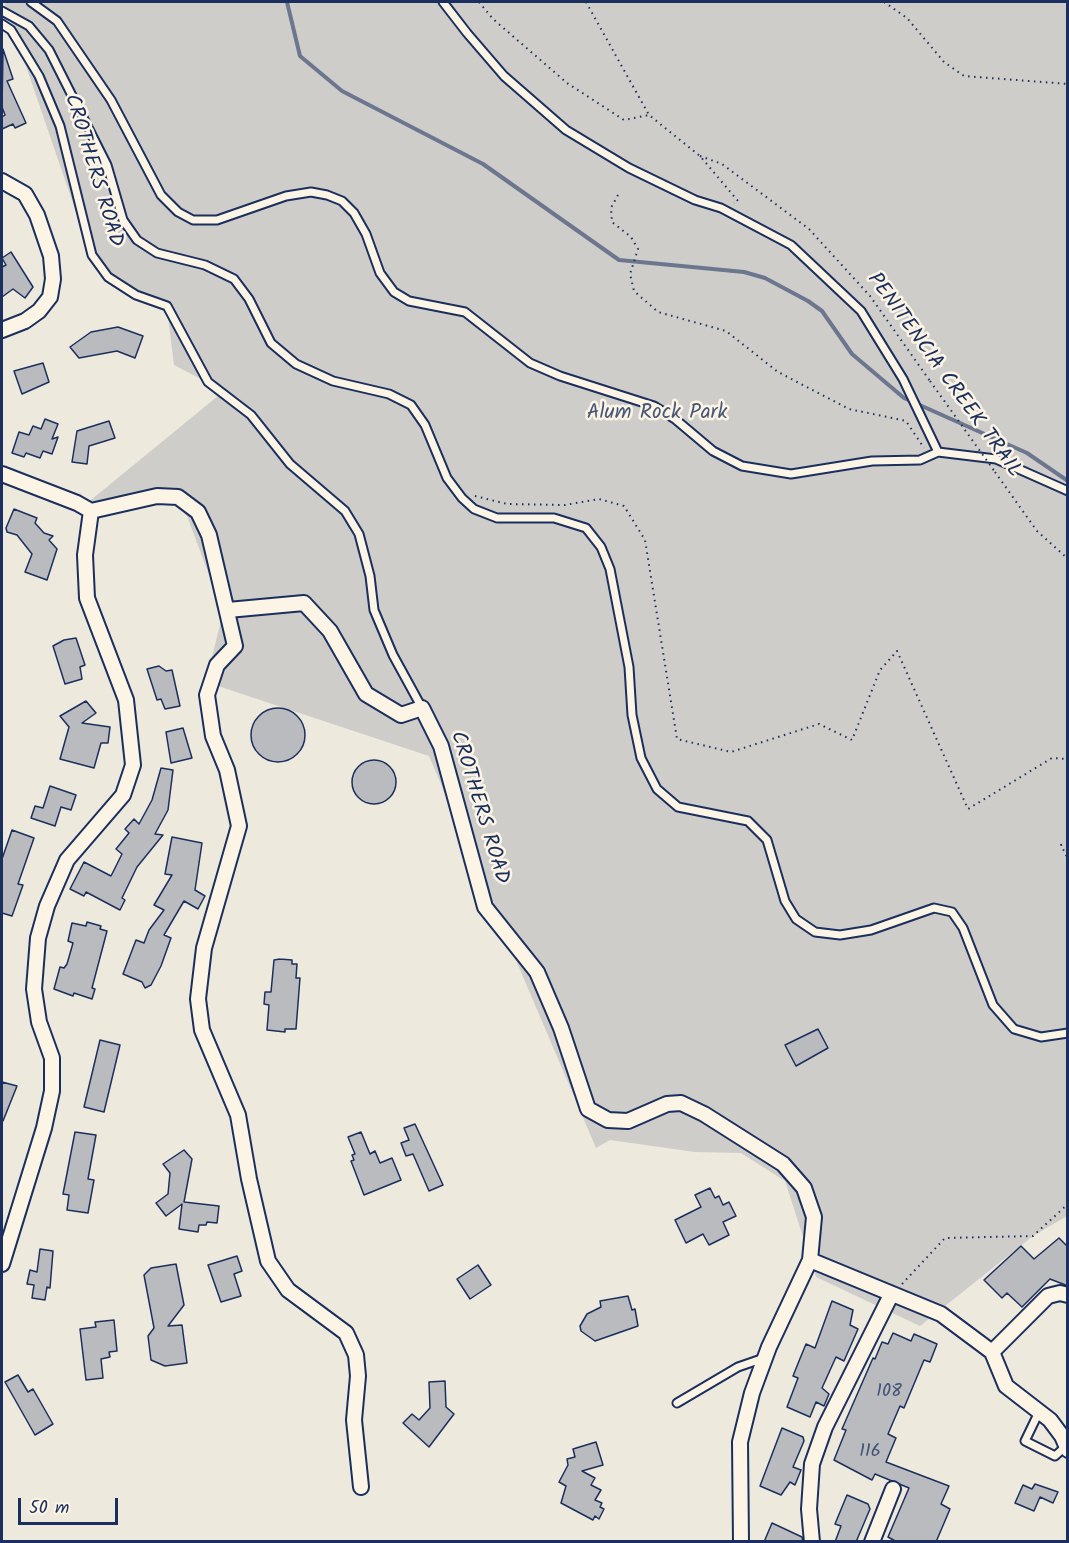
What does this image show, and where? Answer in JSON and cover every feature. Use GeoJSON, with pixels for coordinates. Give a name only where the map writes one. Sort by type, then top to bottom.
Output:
{"type":"FeatureCollection","features":[{"type":"Feature","properties":{"kind":"street"},"geometry":{"type":"LineString","coordinates":[[2,181],[25,194],[37,215],[51,256],[53,279],[50,297],[39,311],[25,321],[2,330]]}},
{"type":"Feature","properties":{"kind":"street"},"geometry":{"type":"LineString","coordinates":[[2,474],[77,503],[90,512],[157,496],[178,497],[198,512],[209,535],[235,646],[217,664],[207,695],[213,736],[227,770],[239,826],[204,948],[198,999],[202,1030],[238,1115],[249,1179],[268,1261],[288,1290],[346,1333],[356,1355],[358,1376],[354,1420],[361,1487]]}},
{"type":"Feature","properties":{"kind":"street"},"geometry":{"type":"LineString","coordinates":[[2,1263],[44,1128],[52,1091],[52,1059],[39,1022],[34,989],[38,938],[47,906],[67,860],[123,795],[133,765],[126,700],[87,598],[86,555],[90,512]]}},
{"type":"Feature","properties":{"kind":"street"},"geometry":{"type":"LineString","coordinates":[[228,610],[304,603],[330,632],[366,694],[401,715],[422,708]]}},
{"type":"Feature","properties":{"kind":"street","name":"CROTHERS ROAD"},"geometry":{"type":"LineString","coordinates":[[422,708],[441,746],[485,907],[537,972],[561,1028],[588,1109],[608,1120],[628,1121],[667,1104],[681,1103],[704,1114],[783,1164],[804,1188],[814,1217],[810,1260],[765,1358],[752,1393],[740,1442],[741,1542]]}},
{"type":"Feature","properties":{"kind":"street"},"geometry":{"type":"LineString","coordinates":[[810,1260],[941,1314],[992,1352],[1006,1386],[1050,1420],[1062,1436],[1066,1449]]}},
{"type":"Feature","properties":{"kind":"street"},"geometry":{"type":"LineString","coordinates":[[992,1352],[1048,1296],[1060,1293],[1068,1295]]}},
{"type":"Feature","properties":{"kind":"street"},"geometry":{"type":"LineString","coordinates":[[812,1542],[808,1509],[813,1464],[825,1427],[891,1295]]}},
{"type":"Feature","properties":{"kind":"street"},"geometry":{"type":"LineString","coordinates":[[872,1542],[893,1489]]}},
{"type":"Feature","properties":{"kind":"lane"},"geometry":{"type":"LineString","coordinates":[[31,2],[57,21],[111,100],[161,195],[178,212],[193,220],[217,220],[286,196],[311,192],[342,201],[354,213],[366,234],[380,273],[394,292],[409,301],[465,312],[530,363],[560,376],[654,406],[675,419],[713,451],[742,466],[791,474],[872,461],[920,460],[938,452],[996,459],[1068,490]]}},
{"type":"Feature","properties":{"kind":"lane"},"geometry":{"type":"LineString","coordinates":[[443,2],[504,76],[566,130],[629,168],[695,200],[721,208],[791,245],[861,311],[903,379],[938,452]]}},
{"type":"Feature","properties":{"kind":"lane"},"geometry":{"type":"LineString","coordinates":[[2,10],[29,26],[49,50],[107,165],[123,220],[137,240],[157,253],[205,264],[234,279],[249,298],[271,343],[296,364],[333,381],[389,394],[411,405],[425,425],[447,478],[462,498],[474,509],[497,518],[554,518],[585,528],[601,547],[610,569],[629,667],[632,715],[641,758],[657,789],[678,807],[748,821],[767,840],[777,867],[785,901],[796,919],[815,932],[840,935],[871,930],[934,908],[952,912],[963,928],[993,1005],[1014,1029],[1041,1037],[1068,1033]]}},
{"type":"Feature","properties":{"kind":"lane","name":"CROTHERS ROAD"},"geometry":{"type":"LineString","coordinates":[[2,24],[10,30],[39,76],[60,126],[92,255],[108,277],[136,295],[167,306],[208,382],[251,415],[290,464],[345,511],[359,534],[370,576],[374,610],[393,655],[422,708]]}},
{"type":"Feature","properties":{"kind":"lane"},"geometry":{"type":"LineString","coordinates":[[677,1403],[738,1367],[765,1358]]}},
{"type":"Feature","properties":{"kind":"lane"},"geometry":{"type":"LineString","coordinates":[[1039,1412],[1025,1441],[1055,1456],[1066,1449]]}},
{"type":"Feature","properties":{"kind":"path"},"geometry":{"type":"LineString","coordinates":[[479,2],[493,19],[567,83],[624,120],[649,115],[586,2]]}},
{"type":"Feature","properties":{"kind":"path"},"geometry":{"type":"LineString","coordinates":[[884,2],[907,18],[944,62],[964,76],[1068,84]]}},
{"type":"Feature","properties":{"kind":"path","name":"PENITENCIA CREEK TRAIL"},"geometry":{"type":"LineString","coordinates":[[649,115],[700,156],[738,201],[729,204]]}},
{"type":"Feature","properties":{"kind":"path","name":"PENITENCIA CREEK TRAIL"},"geometry":{"type":"LineString","coordinates":[[700,156],[722,164],[809,229],[870,296],[1037,531],[1068,559]]}},
{"type":"Feature","properties":{"kind":"path"},"geometry":{"type":"LineString","coordinates":[[618,195],[611,208],[612,222],[631,237],[638,249],[630,274],[634,291],[658,312],[726,331],[778,372],[849,409],[906,422],[928,456]]}},
{"type":"Feature","properties":{"kind":"path"},"geometry":{"type":"LineString","coordinates":[[472,495],[507,504],[565,505],[598,499],[624,506],[645,540],[677,739],[731,752],[819,724],[852,740],[880,670],[897,651],[968,809],[1052,758],[1068,759]]}},
{"type":"Feature","properties":{"kind":"path"},"geometry":{"type":"LineString","coordinates":[[1068,844],[1061,845],[1068,859]]}},
{"type":"Feature","properties":{"kind":"path"},"geometry":{"type":"LineString","coordinates":[[891,1295],[945,1238],[1033,1236],[1068,1204]]}},
{"type":"Feature","properties":{"kind":"green space","name":"Alum Rock Park"},"geometry":{"type":"Polygon","coordinates":[[[4,2],[1067,2],[1067,1216],[1033,1236],[920,1326],[816,1277],[785,1181],[741,1153],[695,1152],[610,1140],[596,1148],[429,756],[206,682],[223,612],[187,516],[176,503],[75,513],[224,391],[174,365],[167,309],[107,280],[87,244],[4,2]]]}},
{"type":"Feature","properties":{"kind":"building"},"geometry":{"type":"Polygon","coordinates":[[[3,49],[13,79],[7,81],[26,123],[15,128],[13,124],[2,129],[2,117],[5,115],[2,107],[3,49]]]}},
{"type":"Feature","properties":{"kind":"building"},"geometry":{"type":"Polygon","coordinates":[[[11,252],[33,287],[25,298],[13,289],[2,297],[2,267],[6,265],[2,258],[11,252]]]}},
{"type":"Feature","properties":{"kind":"building"},"geometry":{"type":"Polygon","coordinates":[[[118,327],[143,336],[135,358],[117,351],[79,358],[70,347],[91,332],[118,327]]]}},
{"type":"Feature","properties":{"kind":"building"},"geometry":{"type":"Polygon","coordinates":[[[43,363],[49,382],[22,394],[14,371],[43,363]]]}},
{"type":"Feature","properties":{"kind":"building"},"geometry":{"type":"Polygon","coordinates":[[[45,419],[58,424],[52,439],[58,437],[52,454],[43,451],[40,458],[26,453],[24,457],[12,453],[19,432],[29,435],[33,426],[41,429],[45,419]]]}},
{"type":"Feature","properties":{"kind":"building"},"geometry":{"type":"Polygon","coordinates":[[[109,421],[115,438],[89,446],[87,464],[72,462],[77,431],[109,421]]]}},
{"type":"Feature","properties":{"kind":"building"},"geometry":{"type":"Polygon","coordinates":[[[14,509],[37,518],[35,523],[44,533],[53,536],[49,540],[57,549],[47,580],[25,572],[32,554],[17,535],[7,532],[6,528],[14,509]]]}},
{"type":"Feature","properties":{"kind":"building"},"geometry":{"type":"Polygon","coordinates":[[[76,638],[85,665],[80,667],[82,679],[65,684],[53,646],[64,640],[76,638]]]}},
{"type":"Feature","properties":{"kind":"building"},"geometry":{"type":"Polygon","coordinates":[[[159,666],[166,671],[172,670],[180,706],[165,709],[161,699],[157,700],[147,669],[159,666]]]}},
{"type":"Feature","properties":{"kind":"building"},"geometry":{"type":"Polygon","coordinates":[[[86,701],[96,713],[82,723],[110,727],[108,743],[101,743],[94,768],[60,759],[69,727],[60,716],[86,701]]]}},
{"type":"Feature","properties":{"kind":"building"},"geometry":{"type":"Polygon","coordinates":[[[278,708],[288,710],[297,716],[303,725],[305,735],[303,745],[297,754],[288,760],[278,762],[268,760],[259,754],[253,745],[251,735],[253,725],[259,716],[268,710],[278,708]]]}},
{"type":"Feature","properties":{"kind":"building"},"geometry":{"type":"Polygon","coordinates":[[[183,728],[192,758],[171,763],[166,732],[183,728]]]}},
{"type":"Feature","properties":{"kind":"building"},"geometry":{"type":"Polygon","coordinates":[[[374,760],[383,761],[390,766],[395,773],[395,791],[390,798],[383,803],[374,804],[365,803],[358,798],[353,791],[352,782],[353,773],[358,766],[365,761],[374,760]]]}},
{"type":"Feature","properties":{"kind":"building"},"geometry":{"type":"Polygon","coordinates":[[[161,768],[173,770],[168,810],[155,834],[163,835],[137,867],[122,898],[125,900],[120,910],[86,892],[84,896],[70,889],[84,862],[111,876],[122,854],[116,849],[129,833],[125,829],[134,819],[139,824],[152,800],[161,768]]]}},
{"type":"Feature","properties":{"kind":"building"},"geometry":{"type":"Polygon","coordinates":[[[50,786],[76,795],[71,810],[61,807],[55,826],[31,818],[35,806],[43,808],[50,786]]]}},
{"type":"Feature","properties":{"kind":"building"},"geometry":{"type":"Polygon","coordinates":[[[12,830],[34,838],[18,884],[23,885],[12,916],[2,913],[2,859],[12,830]]]}},
{"type":"Feature","properties":{"kind":"building"},"geometry":{"type":"Polygon","coordinates":[[[172,837],[202,843],[195,890],[205,896],[198,909],[184,901],[164,935],[171,938],[161,966],[151,985],[145,988],[142,982],[123,974],[136,940],[144,943],[149,930],[164,910],[154,905],[172,875],[165,874],[172,837]]]}},
{"type":"Feature","properties":{"kind":"building"},"geometry":{"type":"Polygon","coordinates":[[[87,922],[101,926],[100,929],[107,931],[92,988],[95,989],[92,999],[74,993],[73,996],[54,989],[60,967],[64,968],[67,964],[73,943],[68,941],[72,923],[86,926],[87,922]]]}},
{"type":"Feature","properties":{"kind":"building"},"geometry":{"type":"Polygon","coordinates":[[[274,960],[292,960],[292,964],[297,964],[296,978],[300,978],[296,1029],[285,1029],[285,1032],[267,1030],[269,1005],[264,1004],[265,992],[271,992],[274,960]]]}},
{"type":"Feature","properties":{"kind":"building"},"geometry":{"type":"Polygon","coordinates":[[[818,1029],[828,1048],[796,1066],[785,1045],[818,1029]]]}},
{"type":"Feature","properties":{"kind":"building"},"geometry":{"type":"Polygon","coordinates":[[[100,1040],[120,1045],[104,1112],[84,1107],[100,1040]]]}},
{"type":"Feature","properties":{"kind":"building"},"geometry":{"type":"Polygon","coordinates":[[[2,1082],[17,1086],[3,1121],[2,1121],[2,1082]]]}},
{"type":"Feature","properties":{"kind":"building"},"geometry":{"type":"Polygon","coordinates":[[[415,1124],[443,1185],[429,1191],[413,1154],[406,1156],[401,1143],[409,1140],[404,1128],[415,1124]]]}},
{"type":"Feature","properties":{"kind":"building"},"geometry":{"type":"Polygon","coordinates":[[[75,1132],[96,1135],[88,1179],[94,1180],[88,1213],[67,1210],[69,1195],[63,1194],[75,1132]]]}},
{"type":"Feature","properties":{"kind":"building"},"geometry":{"type":"Polygon","coordinates":[[[361,1132],[370,1154],[375,1151],[380,1163],[392,1158],[401,1180],[364,1195],[351,1161],[354,1160],[352,1155],[355,1154],[348,1137],[361,1132]]]}},
{"type":"Feature","properties":{"kind":"building"},"geometry":{"type":"Polygon","coordinates":[[[184,1150],[192,1159],[184,1202],[219,1206],[217,1223],[207,1222],[206,1225],[199,1225],[198,1232],[179,1229],[182,1204],[166,1216],[156,1203],[168,1194],[170,1173],[163,1164],[184,1150]]]}},
{"type":"Feature","properties":{"kind":"building"},"geometry":{"type":"Polygon","coordinates":[[[710,1188],[715,1198],[719,1196],[723,1205],[729,1202],[736,1216],[723,1222],[729,1235],[709,1245],[703,1234],[686,1243],[675,1220],[701,1207],[695,1195],[710,1188]]]}},
{"type":"Feature","properties":{"kind":"building"},"geometry":{"type":"Polygon","coordinates":[[[1059,1238],[1068,1247],[1068,1286],[1050,1279],[1022,1307],[1007,1293],[1002,1298],[984,1280],[1021,1246],[1034,1259],[1059,1238]]]}},
{"type":"Feature","properties":{"kind":"building"},"geometry":{"type":"Polygon","coordinates":[[[40,1249],[53,1251],[50,1288],[47,1287],[45,1300],[32,1298],[34,1285],[27,1284],[30,1270],[37,1272],[40,1249]]]}},
{"type":"Feature","properties":{"kind":"building"},"geometry":{"type":"Polygon","coordinates":[[[237,1256],[242,1271],[234,1274],[241,1296],[221,1302],[208,1265],[237,1256]]]}},
{"type":"Feature","properties":{"kind":"building"},"geometry":{"type":"Polygon","coordinates":[[[176,1264],[184,1305],[168,1326],[182,1325],[187,1363],[165,1366],[151,1360],[148,1336],[154,1328],[144,1275],[151,1268],[176,1264]]]}},
{"type":"Feature","properties":{"kind":"building"},"geometry":{"type":"Polygon","coordinates":[[[478,1265],[491,1285],[470,1299],[457,1279],[478,1265]]]}},
{"type":"Feature","properties":{"kind":"building"},"geometry":{"type":"Polygon","coordinates":[[[628,1296],[632,1310],[635,1309],[638,1326],[595,1341],[581,1331],[580,1326],[587,1314],[601,1307],[600,1301],[628,1296]]]}},
{"type":"Feature","properties":{"kind":"building"},"geometry":{"type":"Polygon","coordinates":[[[832,1301],[853,1310],[850,1325],[858,1329],[844,1361],[836,1357],[822,1388],[829,1394],[824,1406],[816,1402],[810,1417],[787,1407],[798,1378],[793,1376],[806,1344],[815,1348],[832,1301]]]}},
{"type":"Feature","properties":{"kind":"building"},"geometry":{"type":"Polygon","coordinates":[[[114,1320],[117,1351],[109,1352],[110,1357],[101,1359],[103,1378],[86,1380],[80,1329],[96,1327],[95,1322],[114,1320]]]}},
{"type":"Feature","properties":{"kind":"building"},"geometry":{"type":"Polygon","coordinates":[[[893,1333],[911,1341],[914,1334],[937,1344],[930,1362],[924,1360],[904,1408],[900,1406],[888,1434],[896,1438],[886,1462],[949,1486],[941,1504],[950,1509],[936,1542],[897,1542],[888,1537],[909,1488],[875,1474],[872,1480],[834,1460],[846,1430],[842,1429],[873,1358],[875,1359],[882,1342],[888,1344],[893,1333]]]}},
{"type":"Feature","properties":{"kind":"building"},"geometry":{"type":"Polygon","coordinates":[[[18,1375],[28,1392],[33,1389],[53,1424],[35,1435],[5,1382],[18,1375]]]}},
{"type":"Feature","properties":{"kind":"building"},"geometry":{"type":"Polygon","coordinates":[[[445,1381],[446,1407],[454,1414],[429,1447],[403,1423],[412,1414],[419,1420],[430,1408],[429,1382],[445,1381]]]}},
{"type":"Feature","properties":{"kind":"building"},"geometry":{"type":"Polygon","coordinates":[[[782,1428],[803,1437],[804,1441],[793,1467],[801,1470],[795,1485],[790,1482],[781,1495],[760,1486],[782,1428]]]}},
{"type":"Feature","properties":{"kind":"building"},"geometry":{"type":"Polygon","coordinates":[[[596,1442],[603,1465],[582,1471],[595,1478],[591,1485],[601,1490],[595,1500],[602,1503],[600,1507],[604,1509],[599,1519],[595,1516],[593,1520],[561,1503],[566,1486],[559,1482],[568,1465],[567,1459],[575,1457],[573,1449],[596,1442]]]}},
{"type":"Feature","properties":{"kind":"building"},"geometry":{"type":"Polygon","coordinates":[[[1035,1484],[1058,1492],[1053,1503],[1040,1497],[1034,1511],[1015,1503],[1023,1485],[1032,1489],[1035,1484]]]}},
{"type":"Feature","properties":{"kind":"building"},"geometry":{"type":"Polygon","coordinates":[[[847,1495],[868,1504],[870,1509],[856,1542],[835,1542],[841,1526],[835,1524],[847,1495]]]}},
{"type":"Feature","properties":{"kind":"building"},"geometry":{"type":"Polygon","coordinates":[[[772,1523],[802,1537],[803,1542],[764,1542],[772,1523]]]}},
{"type":"Feature","properties":{"kind":"waterway"},"geometry":{"type":"LineString","coordinates":[[287,2],[300,56],[342,91],[483,164],[619,260],[744,272],[765,278],[808,301],[822,311],[852,354],[904,398],[1027,453],[1068,481]]}}]}
